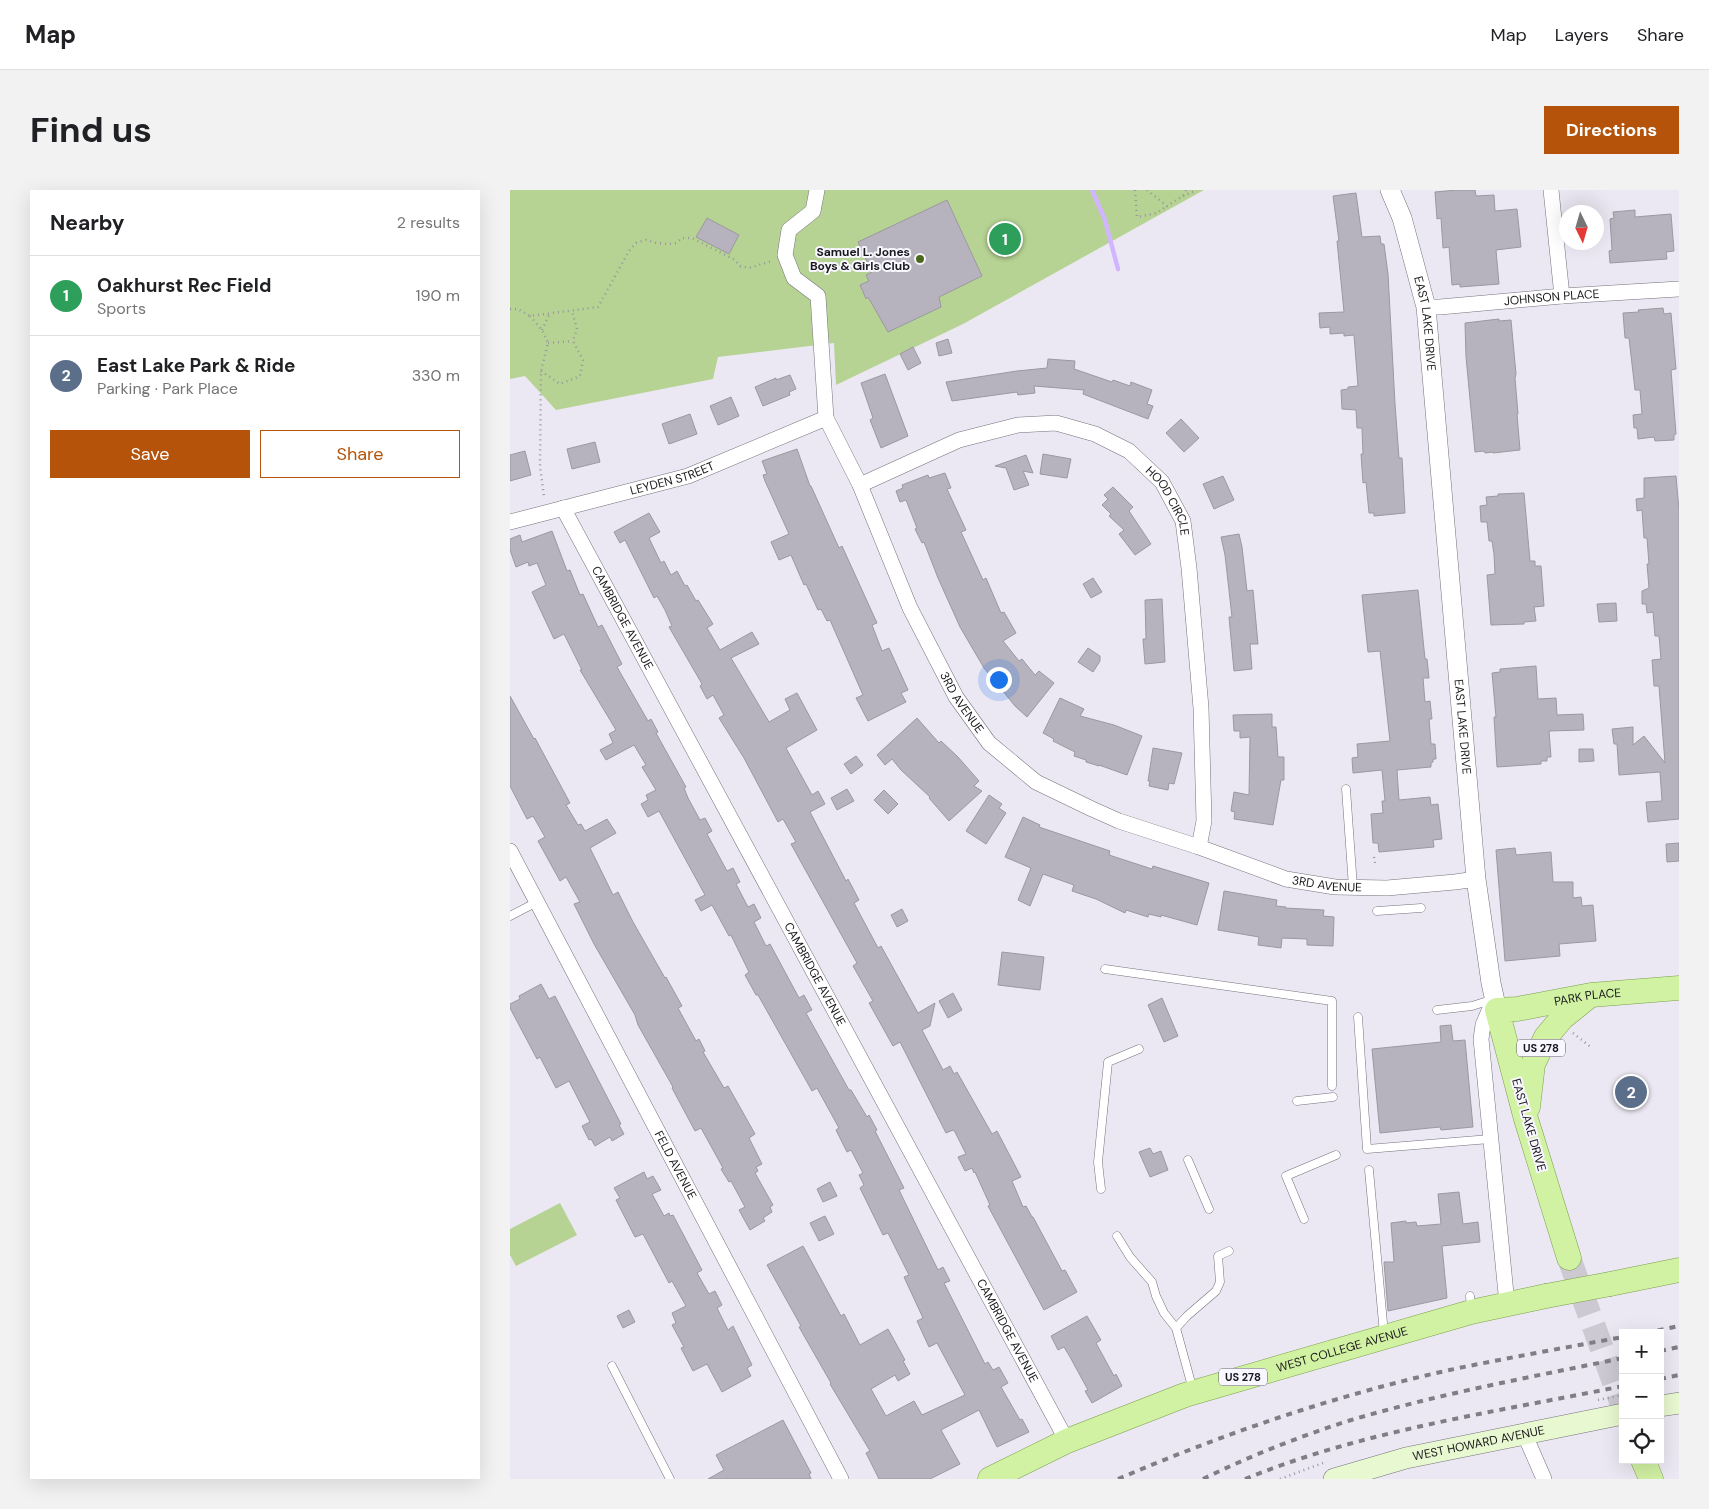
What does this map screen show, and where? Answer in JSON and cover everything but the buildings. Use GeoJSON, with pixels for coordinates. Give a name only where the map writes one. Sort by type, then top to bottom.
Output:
{"type":"FeatureCollection","features":[{"type":"Feature","properties":{"kind":"main road","name":"PARK PLACE"},"geometry":{"type":"LineString","coordinates":[[1495,1004],[1516,1009],[1591,994],[1679,988]]}},
{"type":"Feature","properties":{"kind":"main road","name":"US 278"},"geometry":{"type":"LineString","coordinates":[[1526,1119],[1533,1064],[1546,1037],[1562,1018],[1591,994]]}},
{"type":"Feature","properties":{"kind":"main road","name":"EAST LAKE DRIVE"},"geometry":{"type":"LineString","coordinates":[[1495,1004],[1526,1119],[1569,1258]]}},
{"type":"Feature","properties":{"kind":"main road","name":"WEST COLLEGE AVENUE"},"geometry":{"type":"LineString","coordinates":[[990,1479],[1067,1441],[1194,1392],[1384,1336],[1470,1304],[1507,1304],[1679,1270]]}},
{"type":"Feature","properties":{"kind":"main road"},"geometry":{"type":"LineString","coordinates":[[1664,1405],[1679,1403]]}},
{"type":"Feature","properties":{"kind":"main road","name":"WEST HOWARD AVENUE"},"geometry":{"type":"LineString","coordinates":[[1334,1479],[1406,1458],[1524,1433],[1600,1409],[1619,1413]]}},
{"type":"Feature","properties":{"kind":"main road"},"geometry":{"type":"LineString","coordinates":[[1645,1464],[1651,1479]]}},
{"type":"Feature","properties":{"kind":"street"},"geometry":{"type":"LineString","coordinates":[[785,255],[789,230],[813,211],[817,190]]}},
{"type":"Feature","properties":{"kind":"street","name":"EAST LAKE DRIVE"},"geometry":{"type":"LineString","coordinates":[[1390,190],[1402,218],[1426,307],[1476,878],[1495,1004]]}},
{"type":"Feature","properties":{"kind":"street"},"geometry":{"type":"LineString","coordinates":[[1551,190],[1562,296]]}},
{"type":"Feature","properties":{"kind":"street","name":"3RD AVENUE"},"geometry":{"type":"LineString","coordinates":[[785,255],[794,278],[818,296],[826,418],[860,486],[910,608],[956,697],[989,743],[1036,782],[1120,821],[1286,878],[1336,886],[1387,888],[1455,882],[1476,878]]}},
{"type":"Feature","properties":{"kind":"street","name":"JOHNSON PLACE"},"geometry":{"type":"LineString","coordinates":[[1426,307],[1679,289]]}},
{"type":"Feature","properties":{"kind":"street","name":"LEYDEN STREET"},"geometry":{"type":"LineString","coordinates":[[510,522],[688,476],[826,418]]}},
{"type":"Feature","properties":{"kind":"street","name":"HOOD CIRCLE"},"geometry":{"type":"LineString","coordinates":[[860,486],[959,440],[1018,425],[1056,422],[1096,434],[1129,452],[1162,482],[1183,521],[1189,568],[1200,708],[1204,821],[1199,847]]}},
{"type":"Feature","properties":{"kind":"street","name":"CAMBRIDGE AVENUE"},"geometry":{"type":"LineString","coordinates":[[563,508],[1067,1441]]}},
{"type":"Feature","properties":{"kind":"street","name":"FELD AVENUE"},"geometry":{"type":"LineString","coordinates":[[510,851],[841,1479]]}},
{"type":"Feature","properties":{"kind":"street"},"geometry":{"type":"LineString","coordinates":[[1495,1004],[1483,1025],[1481,1039],[1507,1304]]}},
{"type":"Feature","properties":{"kind":"street"},"geometry":{"type":"LineString","coordinates":[[1524,1433],[1544,1479]]}},
{"type":"Feature","properties":{"kind":"lane"},"geometry":{"type":"LineString","coordinates":[[1346,789],[1353,887]]}},
{"type":"Feature","properties":{"kind":"lane"},"geometry":{"type":"LineString","coordinates":[[510,916],[537,902]]}},
{"type":"Feature","properties":{"kind":"lane"},"geometry":{"type":"LineString","coordinates":[[1377,911],[1421,908]]}},
{"type":"Feature","properties":{"kind":"lane"},"geometry":{"type":"LineString","coordinates":[[1105,969],[1332,1001],[1332,1086]]}},
{"type":"Feature","properties":{"kind":"lane"},"geometry":{"type":"LineString","coordinates":[[1437,1010],[1495,1004]]}},
{"type":"Feature","properties":{"kind":"lane"},"geometry":{"type":"LineString","coordinates":[[1358,1016],[1368,1149],[1490,1139]]}},
{"type":"Feature","properties":{"kind":"lane"},"geometry":{"type":"LineString","coordinates":[[1101,1189],[1098,1162],[1108,1062],[1138,1049]]}},
{"type":"Feature","properties":{"kind":"lane"},"geometry":{"type":"LineString","coordinates":[[1297,1101],[1333,1097]]}},
{"type":"Feature","properties":{"kind":"lane"},"geometry":{"type":"LineString","coordinates":[[1304,1219],[1286,1176],[1336,1155]]}},
{"type":"Feature","properties":{"kind":"lane"},"geometry":{"type":"LineString","coordinates":[[1188,1160],[1209,1208]]}},
{"type":"Feature","properties":{"kind":"lane"},"geometry":{"type":"LineString","coordinates":[[1369,1170],[1384,1336]]}},
{"type":"Feature","properties":{"kind":"lane"},"geometry":{"type":"LineString","coordinates":[[1117,1236],[1130,1257],[1152,1282],[1164,1313],[1176,1328],[1194,1392]]}},
{"type":"Feature","properties":{"kind":"lane"},"geometry":{"type":"LineString","coordinates":[[1176,1328],[1216,1291],[1220,1282],[1218,1256],[1229,1251]]}},
{"type":"Feature","properties":{"kind":"lane"},"geometry":{"type":"LineString","coordinates":[[612,1366],[670,1479]]}},
{"type":"Feature","properties":{"kind":"path"},"geometry":{"type":"LineString","coordinates":[[1135,190],[1136,217],[1157,213],[1183,196],[1197,190]]}},
{"type":"Feature","properties":{"kind":"path"},"geometry":{"type":"LineString","coordinates":[[1147,190],[1168,206]]}},
{"type":"Feature","properties":{"kind":"path"},"geometry":{"type":"LineString","coordinates":[[1183,196],[1186,190]]}},
{"type":"Feature","properties":{"kind":"path"},"geometry":{"type":"LineString","coordinates":[[530,316],[598,306],[636,242],[646,240],[669,244],[676,243],[682,238],[692,238],[734,260],[740,266],[749,268],[785,255]]}},
{"type":"Feature","properties":{"kind":"path"},"geometry":{"type":"LineString","coordinates":[[510,309],[518,309],[530,316],[542,330],[548,343],[540,371],[540,466],[548,512]]}},
{"type":"Feature","properties":{"kind":"path"},"geometry":{"type":"LineString","coordinates":[[540,371],[560,384],[580,376],[582,360],[573,341],[578,329],[572,311]]}},
{"type":"Feature","properties":{"kind":"path"},"geometry":{"type":"LineString","coordinates":[[542,330],[550,313]]}},
{"type":"Feature","properties":{"kind":"path"},"geometry":{"type":"LineString","coordinates":[[548,343],[573,341]]}},
{"type":"Feature","properties":{"kind":"path"},"geometry":{"type":"LineString","coordinates":[[1374,857],[1375,863]]}},
{"type":"Feature","properties":{"kind":"path"},"geometry":{"type":"LineString","coordinates":[[1576,1036],[1592,1048]]}},
{"type":"Feature","properties":{"kind":"path"},"geometry":{"type":"LineString","coordinates":[[1600,1409],[1619,1397]]}},
{"type":"Feature","properties":{"kind":"green space"},"geometry":{"type":"Polygon","coordinates":[[[510,190],[1204,190],[963,324],[836,385],[834,343],[718,357],[713,379],[556,410],[525,376],[510,379],[510,190]]]}},
{"type":"Feature","properties":{"kind":"green space"},"geometry":{"type":"Polygon","coordinates":[[[560,1203],[577,1235],[516,1266],[510,1255],[510,1229],[560,1203]]]}},
{"type":"Feature","properties":{"kind":"waterway"},"geometry":{"type":"LineString","coordinates":[[1092,190],[1105,220],[1118,269]]}},
{"type":"Feature","properties":{"kind":"tunnel"},"geometry":{"type":"LineString","coordinates":[[1569,1258],[1619,1396]]}},
{"type":"Feature","properties":{"kind":"railway"},"geometry":{"type":"LineString","coordinates":[[1664,1329],[1679,1326]]}},
{"type":"Feature","properties":{"kind":"railway"},"geometry":{"type":"LineString","coordinates":[[1118,1479],[1243,1430],[1372,1389],[1459,1368],[1619,1338]]}},
{"type":"Feature","properties":{"kind":"railway"},"geometry":{"type":"LineString","coordinates":[[1664,1350],[1679,1347]]}},
{"type":"Feature","properties":{"kind":"railway"},"geometry":{"type":"LineString","coordinates":[[1203,1479],[1274,1447],[1382,1411],[1450,1394],[1619,1359]]}},
{"type":"Feature","properties":{"kind":"railway"},"geometry":{"type":"LineString","coordinates":[[1664,1378],[1679,1375]]}},
{"type":"Feature","properties":{"kind":"railway"},"geometry":{"type":"LineString","coordinates":[[1245,1479],[1337,1447],[1384,1435],[1619,1387]]}},
{"type":"Feature","properties":{"kind":"place","name":"Oakhurst Rec Field"},"geometry":{"type":"Point","coordinates":[1005,239]}},
{"type":"Feature","properties":{"kind":"place","name":"Samuel L. Jones Boys & Girls Club"},"geometry":{"type":"Point","coordinates":[920,259]}},
{"type":"Feature","properties":{"kind":"place","name":"East Lake Park & Ride"},"geometry":{"type":"Point","coordinates":[1631,1092]}}]}
